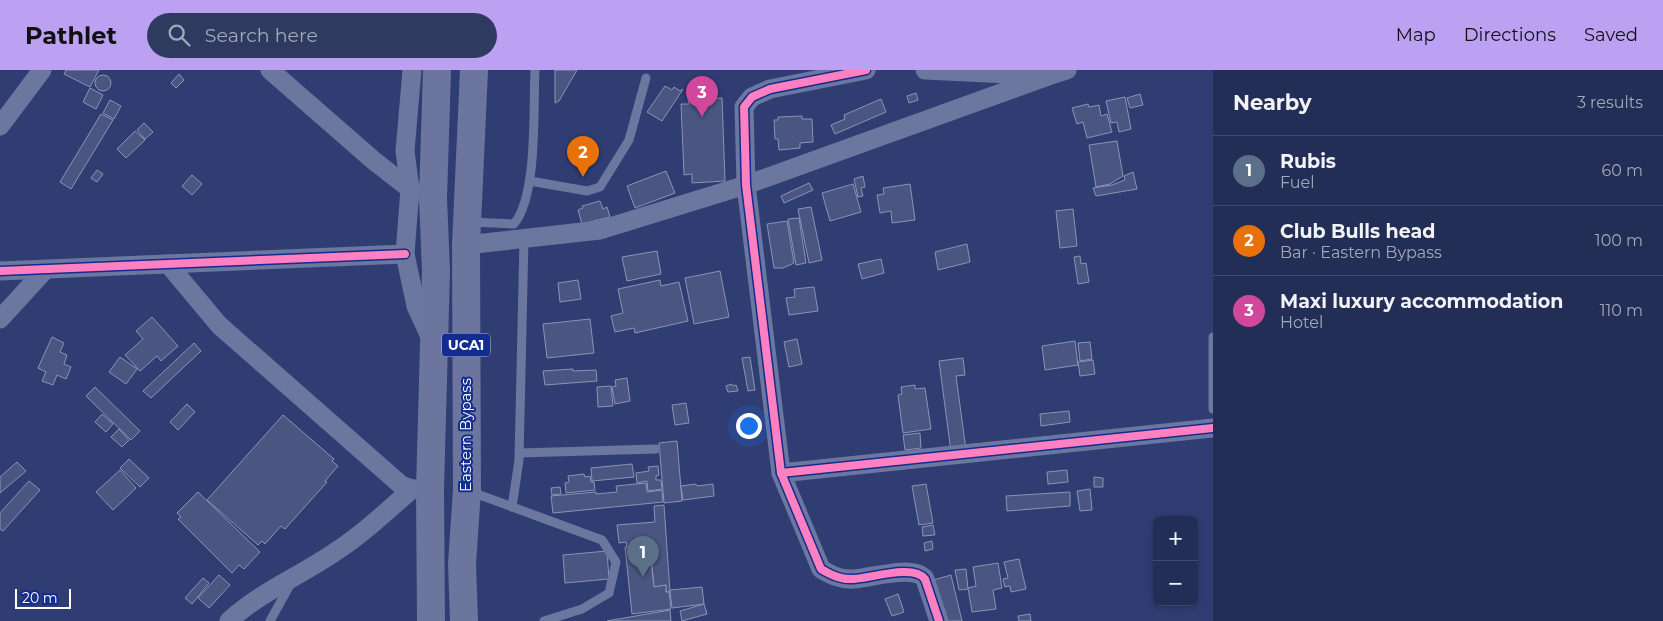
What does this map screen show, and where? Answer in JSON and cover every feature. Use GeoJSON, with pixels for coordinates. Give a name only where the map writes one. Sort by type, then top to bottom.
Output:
{"type":"FeatureCollection","features":[{"type":"Feature","properties":{"kind":"main road","name":"UCA1"},"geometry":{"type":"LineString","coordinates":[[430,621],[421,489],[435,348],[421,193],[436,70]]}},
{"type":"Feature","properties":{"kind":"main road","name":"Eastern Bypass"},"geometry":{"type":"LineString","coordinates":[[464,621],[462,564],[467,490],[467,233],[474,70]]}},
{"type":"Feature","properties":{"kind":"street"},"geometry":{"type":"LineString","coordinates":[[0,126],[42,70]]}},
{"type":"Feature","properties":{"kind":"street"},"geometry":{"type":"LineString","coordinates":[[270,70],[373,160],[421,193]]}},
{"type":"Feature","properties":{"kind":"street"},"geometry":{"type":"LineString","coordinates":[[412,70],[405,151],[421,193],[405,254],[416,306],[435,348]]}},
{"type":"Feature","properties":{"kind":"street"},"geometry":{"type":"LineString","coordinates":[[866,70],[770,89],[752,97],[744,107],[746,186],[782,473],[820,569],[832,576],[852,579],[910,572],[920,574],[925,579],[938,621]]}},
{"type":"Feature","properties":{"kind":"street"},"geometry":{"type":"LineString","coordinates":[[926,70],[1048,76]]}},
{"type":"Feature","properties":{"kind":"street"},"geometry":{"type":"LineString","coordinates":[[467,233],[524,238],[600,230],[746,186],[1068,70]]}},
{"type":"Feature","properties":{"kind":"street"},"geometry":{"type":"LineString","coordinates":[[0,271],[44,271],[405,254]]}},
{"type":"Feature","properties":{"kind":"street"},"geometry":{"type":"LineString","coordinates":[[168,264],[219,325],[401,486],[421,489]]}},
{"type":"Feature","properties":{"kind":"street"},"geometry":{"type":"LineString","coordinates":[[0,319],[44,271]]}},
{"type":"Feature","properties":{"kind":"street"},"geometry":{"type":"LineString","coordinates":[[782,473],[1213,428]]}},
{"type":"Feature","properties":{"kind":"street"},"geometry":{"type":"LineString","coordinates":[[228,621],[296,574],[334,553],[421,489]]}},
{"type":"Feature","properties":{"kind":"lane"},"geometry":{"type":"LineString","coordinates":[[467,233],[514,224],[522,215],[530,181],[535,70]]}},
{"type":"Feature","properties":{"kind":"lane"},"geometry":{"type":"LineString","coordinates":[[530,181],[587,191],[600,187],[630,140],[646,78]]}},
{"type":"Feature","properties":{"kind":"lane"},"geometry":{"type":"LineString","coordinates":[[512,507],[519,452],[524,238]]}},
{"type":"Feature","properties":{"kind":"lane"},"geometry":{"type":"LineString","coordinates":[[1213,337],[1213,409]]}},
{"type":"Feature","properties":{"kind":"lane"},"geometry":{"type":"LineString","coordinates":[[519,452],[656,448]]}},
{"type":"Feature","properties":{"kind":"lane"},"geometry":{"type":"LineString","coordinates":[[467,490],[602,540],[616,562],[609,593],[582,609],[544,621]]}},
{"type":"Feature","properties":{"kind":"lane"},"geometry":{"type":"LineString","coordinates":[[270,621],[296,574]]}},
{"type":"Feature","properties":{"kind":"building"},"geometry":{"type":"Polygon","coordinates":[[[66,70],[99,70],[90,87],[64,74],[66,70]]]}},
{"type":"Feature","properties":{"kind":"building"},"geometry":{"type":"Polygon","coordinates":[[[555,70],[577,70],[559,101],[555,103],[555,70]]]}},
{"type":"Feature","properties":{"kind":"building"},"geometry":{"type":"Polygon","coordinates":[[[179,74],[184,80],[176,88],[171,83],[179,74]]]}},
{"type":"Feature","properties":{"kind":"building"},"geometry":{"type":"Polygon","coordinates":[[[103,75],[111,83],[103,91],[95,83],[103,75]]]}},
{"type":"Feature","properties":{"kind":"building"},"geometry":{"type":"Polygon","coordinates":[[[665,86],[672,90],[674,87],[680,91],[683,89],[662,121],[647,112],[665,86]]]}},
{"type":"Feature","properties":{"kind":"building"},"geometry":{"type":"Polygon","coordinates":[[[90,88],[103,95],[96,109],[83,102],[90,88]]]}},
{"type":"Feature","properties":{"kind":"building"},"geometry":{"type":"Polygon","coordinates":[[[916,93],[918,100],[909,103],[907,96],[916,93]]]}},
{"type":"Feature","properties":{"kind":"building"},"geometry":{"type":"Polygon","coordinates":[[[1140,94],[1143,105],[1130,108],[1127,98],[1140,94]]]}},
{"type":"Feature","properties":{"kind":"building"},"geometry":{"type":"Polygon","coordinates":[[[1125,97],[1131,129],[1119,132],[1117,122],[1111,123],[1106,101],[1125,97]]]}},
{"type":"Feature","properties":{"kind":"building"},"geometry":{"type":"Polygon","coordinates":[[[722,98],[725,181],[692,183],[692,174],[684,175],[681,104],[689,104],[688,99],[722,98]]]}},
{"type":"Feature","properties":{"kind":"building"},"geometry":{"type":"Polygon","coordinates":[[[881,99],[886,112],[835,134],[831,125],[845,119],[844,115],[881,99]]]}},
{"type":"Feature","properties":{"kind":"building"},"geometry":{"type":"Polygon","coordinates":[[[110,100],[121,106],[114,119],[103,113],[110,100]]]}},
{"type":"Feature","properties":{"kind":"building"},"geometry":{"type":"Polygon","coordinates":[[[1088,104],[1089,107],[1099,105],[1101,116],[1107,114],[1112,132],[1087,138],[1083,122],[1077,124],[1072,108],[1088,104]]]}},
{"type":"Feature","properties":{"kind":"building"},"geometry":{"type":"Polygon","coordinates":[[[101,114],[113,120],[71,189],[60,182],[101,114]]]}},
{"type":"Feature","properties":{"kind":"building"},"geometry":{"type":"Polygon","coordinates":[[[802,116],[802,119],[812,119],[813,142],[800,143],[800,148],[779,150],[778,139],[775,139],[774,120],[778,120],[778,117],[802,116]]]}},
{"type":"Feature","properties":{"kind":"building"},"geometry":{"type":"Polygon","coordinates":[[[144,123],[153,132],[145,139],[137,130],[144,123]]]}},
{"type":"Feature","properties":{"kind":"building"},"geometry":{"type":"Polygon","coordinates":[[[135,131],[145,140],[126,158],[117,149],[135,131]]]}},
{"type":"Feature","properties":{"kind":"building"},"geometry":{"type":"Polygon","coordinates":[[[1117,141],[1123,176],[1110,184],[1096,187],[1089,145],[1117,141]]]}},
{"type":"Feature","properties":{"kind":"building"},"geometry":{"type":"Polygon","coordinates":[[[97,170],[103,174],[97,182],[91,178],[97,170]]]}},
{"type":"Feature","properties":{"kind":"building"},"geometry":{"type":"Polygon","coordinates":[[[666,171],[675,193],[635,208],[627,186],[666,171]]]}},
{"type":"Feature","properties":{"kind":"building"},"geometry":{"type":"Polygon","coordinates":[[[1133,172],[1137,189],[1096,196],[1093,188],[1112,185],[1125,180],[1124,176],[1133,172]]]}},
{"type":"Feature","properties":{"kind":"building"},"geometry":{"type":"Polygon","coordinates":[[[192,175],[202,184],[192,195],[182,186],[192,175]]]}},
{"type":"Feature","properties":{"kind":"building"},"geometry":{"type":"Polygon","coordinates":[[[863,176],[865,187],[861,188],[863,196],[858,197],[854,179],[863,176]]]}},
{"type":"Feature","properties":{"kind":"building"},"geometry":{"type":"Polygon","coordinates":[[[809,183],[813,190],[784,203],[781,196],[809,183]]]}},
{"type":"Feature","properties":{"kind":"building"},"geometry":{"type":"Polygon","coordinates":[[[853,184],[861,212],[830,221],[822,193],[853,184]]]}},
{"type":"Feature","properties":{"kind":"building"},"geometry":{"type":"Polygon","coordinates":[[[910,184],[915,220],[892,223],[891,211],[880,213],[877,195],[884,194],[883,188],[910,184]]]}},
{"type":"Feature","properties":{"kind":"building"},"geometry":{"type":"Polygon","coordinates":[[[600,201],[603,209],[607,207],[610,217],[582,224],[578,210],[583,208],[582,206],[600,201]]]}},
{"type":"Feature","properties":{"kind":"building"},"geometry":{"type":"Polygon","coordinates":[[[811,207],[822,260],[809,263],[798,209],[811,207]]]}},
{"type":"Feature","properties":{"kind":"building"},"geometry":{"type":"Polygon","coordinates":[[[1073,209],[1077,246],[1060,248],[1056,211],[1073,209]]]}},
{"type":"Feature","properties":{"kind":"building"},"geometry":{"type":"Polygon","coordinates":[[[799,218],[806,263],[796,265],[788,219],[799,218]]]}},
{"type":"Feature","properties":{"kind":"building"},"geometry":{"type":"Polygon","coordinates":[[[787,221],[794,263],[783,268],[774,268],[767,224],[787,221]]]}},
{"type":"Feature","properties":{"kind":"building"},"geometry":{"type":"Polygon","coordinates":[[[967,244],[970,262],[938,270],[935,252],[967,244]]]}},
{"type":"Feature","properties":{"kind":"building"},"geometry":{"type":"Polygon","coordinates":[[[657,251],[661,274],[627,281],[622,257],[657,251]]]}},
{"type":"Feature","properties":{"kind":"building"},"geometry":{"type":"Polygon","coordinates":[[[1080,256],[1081,264],[1086,263],[1089,282],[1078,284],[1074,257],[1080,256]]]}},
{"type":"Feature","properties":{"kind":"building"},"geometry":{"type":"Polygon","coordinates":[[[881,259],[884,273],[862,279],[858,264],[881,259]]]}},
{"type":"Feature","properties":{"kind":"building"},"geometry":{"type":"Polygon","coordinates":[[[720,271],[729,317],[694,324],[685,278],[720,271]]]}},
{"type":"Feature","properties":{"kind":"building"},"geometry":{"type":"Polygon","coordinates":[[[578,280],[581,299],[560,302],[558,283],[578,280]]]}},
{"type":"Feature","properties":{"kind":"building"},"geometry":{"type":"Polygon","coordinates":[[[660,280],[661,286],[679,282],[688,321],[635,333],[634,328],[615,332],[611,316],[623,313],[618,289],[660,280]]]}},
{"type":"Feature","properties":{"kind":"building"},"geometry":{"type":"Polygon","coordinates":[[[814,287],[818,311],[789,315],[786,298],[795,297],[794,289],[814,287]]]}},
{"type":"Feature","properties":{"kind":"building"},"geometry":{"type":"Polygon","coordinates":[[[152,317],[178,346],[161,361],[157,356],[140,371],[125,355],[143,339],[136,331],[152,317]]]}},
{"type":"Feature","properties":{"kind":"building"},"geometry":{"type":"Polygon","coordinates":[[[590,319],[594,353],[547,358],[543,324],[590,319]]]}},
{"type":"Feature","properties":{"kind":"building"},"geometry":{"type":"Polygon","coordinates":[[[52,337],[64,343],[60,352],[67,355],[64,364],[71,367],[66,379],[57,375],[53,385],[42,381],[46,372],[38,368],[52,337]]]}},
{"type":"Feature","properties":{"kind":"building"},"geometry":{"type":"Polygon","coordinates":[[[797,339],[802,364],[789,367],[784,342],[797,339]]]}},
{"type":"Feature","properties":{"kind":"building"},"geometry":{"type":"Polygon","coordinates":[[[1075,341],[1078,365],[1045,370],[1042,346],[1075,341]]]}},
{"type":"Feature","properties":{"kind":"building"},"geometry":{"type":"Polygon","coordinates":[[[1090,342],[1092,359],[1080,361],[1078,343],[1090,342]]]}},
{"type":"Feature","properties":{"kind":"building"},"geometry":{"type":"Polygon","coordinates":[[[194,343],[201,351],[151,398],[143,391],[194,343]]]}},
{"type":"Feature","properties":{"kind":"building"},"geometry":{"type":"Polygon","coordinates":[[[120,357],[137,369],[126,384],[109,372],[120,357]]]}},
{"type":"Feature","properties":{"kind":"building"},"geometry":{"type":"Polygon","coordinates":[[[750,357],[755,390],[748,391],[742,358],[750,357]]]}},
{"type":"Feature","properties":{"kind":"building"},"geometry":{"type":"Polygon","coordinates":[[[963,358],[965,375],[956,376],[966,450],[951,452],[939,361],[963,358]]]}},
{"type":"Feature","properties":{"kind":"building"},"geometry":{"type":"Polygon","coordinates":[[[1093,360],[1095,374],[1080,376],[1078,362],[1093,360]]]}},
{"type":"Feature","properties":{"kind":"building"},"geometry":{"type":"Polygon","coordinates":[[[573,369],[573,371],[596,370],[597,381],[545,385],[543,371],[573,369]]]}},
{"type":"Feature","properties":{"kind":"building"},"geometry":{"type":"Polygon","coordinates":[[[627,378],[630,401],[615,404],[612,387],[616,386],[615,380],[627,378]]]}},
{"type":"Feature","properties":{"kind":"building"},"geometry":{"type":"Polygon","coordinates":[[[732,384],[733,386],[736,385],[738,391],[728,392],[726,386],[732,384]]]}},
{"type":"Feature","properties":{"kind":"building"},"geometry":{"type":"Polygon","coordinates":[[[915,385],[915,389],[925,388],[931,429],[903,433],[898,395],[902,394],[901,387],[915,385]]]}},
{"type":"Feature","properties":{"kind":"building"},"geometry":{"type":"Polygon","coordinates":[[[611,386],[613,406],[598,407],[597,387],[611,386]]]}},
{"type":"Feature","properties":{"kind":"building"},"geometry":{"type":"Polygon","coordinates":[[[95,387],[140,431],[131,440],[86,396],[95,387]]]}},
{"type":"Feature","properties":{"kind":"building"},"geometry":{"type":"Polygon","coordinates":[[[686,403],[689,423],[675,425],[672,405],[686,403]]]}},
{"type":"Feature","properties":{"kind":"building"},"geometry":{"type":"Polygon","coordinates":[[[187,404],[195,412],[178,430],[170,422],[187,404]]]}},
{"type":"Feature","properties":{"kind":"building"},"geometry":{"type":"Polygon","coordinates":[[[1069,411],[1070,422],[1041,426],[1040,414],[1069,411]]]}},
{"type":"Feature","properties":{"kind":"building"},"geometry":{"type":"Polygon","coordinates":[[[102,414],[113,424],[106,432],[95,422],[102,414]]]}},
{"type":"Feature","properties":{"kind":"building"},"geometry":{"type":"Polygon","coordinates":[[[283,415],[334,459],[332,461],[338,466],[325,481],[327,482],[285,529],[281,526],[265,544],[262,541],[258,545],[207,500],[283,415]]]}},
{"type":"Feature","properties":{"kind":"building"},"geometry":{"type":"Polygon","coordinates":[[[119,429],[129,440],[122,447],[111,437],[119,429]]]}},
{"type":"Feature","properties":{"kind":"building"},"geometry":{"type":"Polygon","coordinates":[[[920,433],[921,448],[905,450],[903,435],[920,433]]]}},
{"type":"Feature","properties":{"kind":"building"},"geometry":{"type":"Polygon","coordinates":[[[677,441],[682,501],[664,503],[659,443],[677,441]]]}},
{"type":"Feature","properties":{"kind":"building"},"geometry":{"type":"Polygon","coordinates":[[[129,459],[149,478],[140,487],[120,468],[129,459]]]}},
{"type":"Feature","properties":{"kind":"building"},"geometry":{"type":"Polygon","coordinates":[[[17,462],[26,471],[0,493],[0,477],[17,462]]]}},
{"type":"Feature","properties":{"kind":"building"},"geometry":{"type":"Polygon","coordinates":[[[632,464],[634,477],[592,481],[591,468],[632,464]]]}},
{"type":"Feature","properties":{"kind":"building"},"geometry":{"type":"Polygon","coordinates":[[[658,466],[659,475],[656,476],[656,480],[661,480],[662,489],[648,491],[647,481],[637,483],[636,473],[649,471],[648,467],[658,466]]]}},
{"type":"Feature","properties":{"kind":"building"},"geometry":{"type":"Polygon","coordinates":[[[120,470],[136,488],[113,510],[96,492],[120,470]]]}},
{"type":"Feature","properties":{"kind":"building"},"geometry":{"type":"Polygon","coordinates":[[[1067,470],[1068,482],[1048,484],[1047,472],[1067,470]]]}},
{"type":"Feature","properties":{"kind":"building"},"geometry":{"type":"Polygon","coordinates":[[[584,474],[585,477],[590,476],[591,482],[594,482],[595,490],[566,493],[565,483],[569,482],[568,476],[584,474]]]}},
{"type":"Feature","properties":{"kind":"building"},"geometry":{"type":"Polygon","coordinates":[[[1094,477],[1103,478],[1103,487],[1094,487],[1094,477]]]}},
{"type":"Feature","properties":{"kind":"building"},"geometry":{"type":"Polygon","coordinates":[[[29,481],[40,490],[3,531],[0,529],[0,513],[29,481]]]}},
{"type":"Feature","properties":{"kind":"building"},"geometry":{"type":"Polygon","coordinates":[[[646,483],[647,492],[662,490],[663,502],[553,513],[551,496],[617,492],[616,486],[646,483]]]}},
{"type":"Feature","properties":{"kind":"building"},"geometry":{"type":"Polygon","coordinates":[[[696,484],[697,486],[713,484],[714,496],[683,500],[681,486],[696,484]]]}},
{"type":"Feature","properties":{"kind":"building"},"geometry":{"type":"Polygon","coordinates":[[[926,484],[933,523],[919,525],[912,486],[926,484]]]}},
{"type":"Feature","properties":{"kind":"building"},"geometry":{"type":"Polygon","coordinates":[[[560,487],[561,494],[552,495],[551,488],[560,487]]]}},
{"type":"Feature","properties":{"kind":"building"},"geometry":{"type":"Polygon","coordinates":[[[1090,489],[1092,510],[1080,511],[1077,491],[1090,489]]]}},
{"type":"Feature","properties":{"kind":"building"},"geometry":{"type":"Polygon","coordinates":[[[198,492],[260,552],[244,569],[239,565],[232,573],[178,519],[181,517],[177,513],[198,492]]]}},
{"type":"Feature","properties":{"kind":"building"},"geometry":{"type":"Polygon","coordinates":[[[1070,492],[1070,506],[1007,511],[1006,496],[1070,492]]]}},
{"type":"Feature","properties":{"kind":"building"},"geometry":{"type":"Polygon","coordinates":[[[664,505],[670,592],[666,592],[666,585],[654,587],[650,544],[627,547],[626,542],[619,543],[617,525],[655,522],[654,506],[664,505]]]}},
{"type":"Feature","properties":{"kind":"building"},"geometry":{"type":"Polygon","coordinates":[[[933,525],[935,535],[923,536],[922,527],[933,525]]]}},
{"type":"Feature","properties":{"kind":"building"},"geometry":{"type":"Polygon","coordinates":[[[932,541],[933,549],[925,551],[924,543],[932,541]]]}},
{"type":"Feature","properties":{"kind":"building"},"geometry":{"type":"Polygon","coordinates":[[[649,545],[654,587],[666,585],[666,592],[669,592],[671,609],[632,614],[625,547],[649,545]]]}},
{"type":"Feature","properties":{"kind":"building"},"geometry":{"type":"Polygon","coordinates":[[[607,551],[609,579],[565,583],[563,555],[607,551]]]}},
{"type":"Feature","properties":{"kind":"building"},"geometry":{"type":"Polygon","coordinates":[[[1019,559],[1026,589],[1011,592],[1010,586],[1005,587],[1003,579],[1008,578],[1004,562],[1019,559]]]}},
{"type":"Feature","properties":{"kind":"building"},"geometry":{"type":"Polygon","coordinates":[[[998,563],[1002,588],[993,590],[996,609],[972,612],[968,588],[976,586],[973,567],[998,563]]]}},
{"type":"Feature","properties":{"kind":"building"},"geometry":{"type":"Polygon","coordinates":[[[966,569],[968,589],[959,590],[955,570],[966,569]]]}},
{"type":"Feature","properties":{"kind":"building"},"geometry":{"type":"Polygon","coordinates":[[[219,575],[230,585],[209,608],[198,598],[219,575]]]}},
{"type":"Feature","properties":{"kind":"building"},"geometry":{"type":"Polygon","coordinates":[[[951,575],[962,621],[940,621],[930,581],[951,575]]]}},
{"type":"Feature","properties":{"kind":"building"},"geometry":{"type":"Polygon","coordinates":[[[203,578],[209,583],[192,604],[185,598],[203,578]]]}},
{"type":"Feature","properties":{"kind":"building"},"geometry":{"type":"Polygon","coordinates":[[[702,587],[704,604],[672,608],[670,590],[702,587]]]}},
{"type":"Feature","properties":{"kind":"building"},"geometry":{"type":"Polygon","coordinates":[[[898,594],[904,612],[892,616],[885,599],[898,594]]]}},
{"type":"Feature","properties":{"kind":"building"},"geometry":{"type":"Polygon","coordinates":[[[704,604],[707,614],[682,621],[680,611],[704,604]]]}},
{"type":"Feature","properties":{"kind":"building"},"geometry":{"type":"Polygon","coordinates":[[[670,610],[671,621],[607,621],[670,610]]]}},
{"type":"Feature","properties":{"kind":"building"},"geometry":{"type":"Polygon","coordinates":[[[1030,614],[1031,621],[1019,621],[1018,616],[1030,614]]]}},
{"type":"Feature","properties":{"kind":"cycle path"},"geometry":{"type":"LineString","coordinates":[[866,70],[770,89],[752,97],[744,107],[746,185],[781,473],[821,569],[836,577],[845,579],[902,572],[919,575],[925,579],[939,621]]}},
{"type":"Feature","properties":{"kind":"cycle path"},"geometry":{"type":"LineString","coordinates":[[0,271],[405,254]]}},
{"type":"Feature","properties":{"kind":"cycle path"},"geometry":{"type":"LineString","coordinates":[[781,473],[1213,428]]}},
{"type":"Feature","properties":{"kind":"place","name":"Maxi luxury accommodation"},"geometry":{"type":"Point","coordinates":[702,117]}},
{"type":"Feature","properties":{"kind":"place","name":"Club Bulls head"},"geometry":{"type":"Point","coordinates":[583,177]}},
{"type":"Feature","properties":{"kind":"place","name":"Rubis"},"geometry":{"type":"Point","coordinates":[643,577]}}]}
